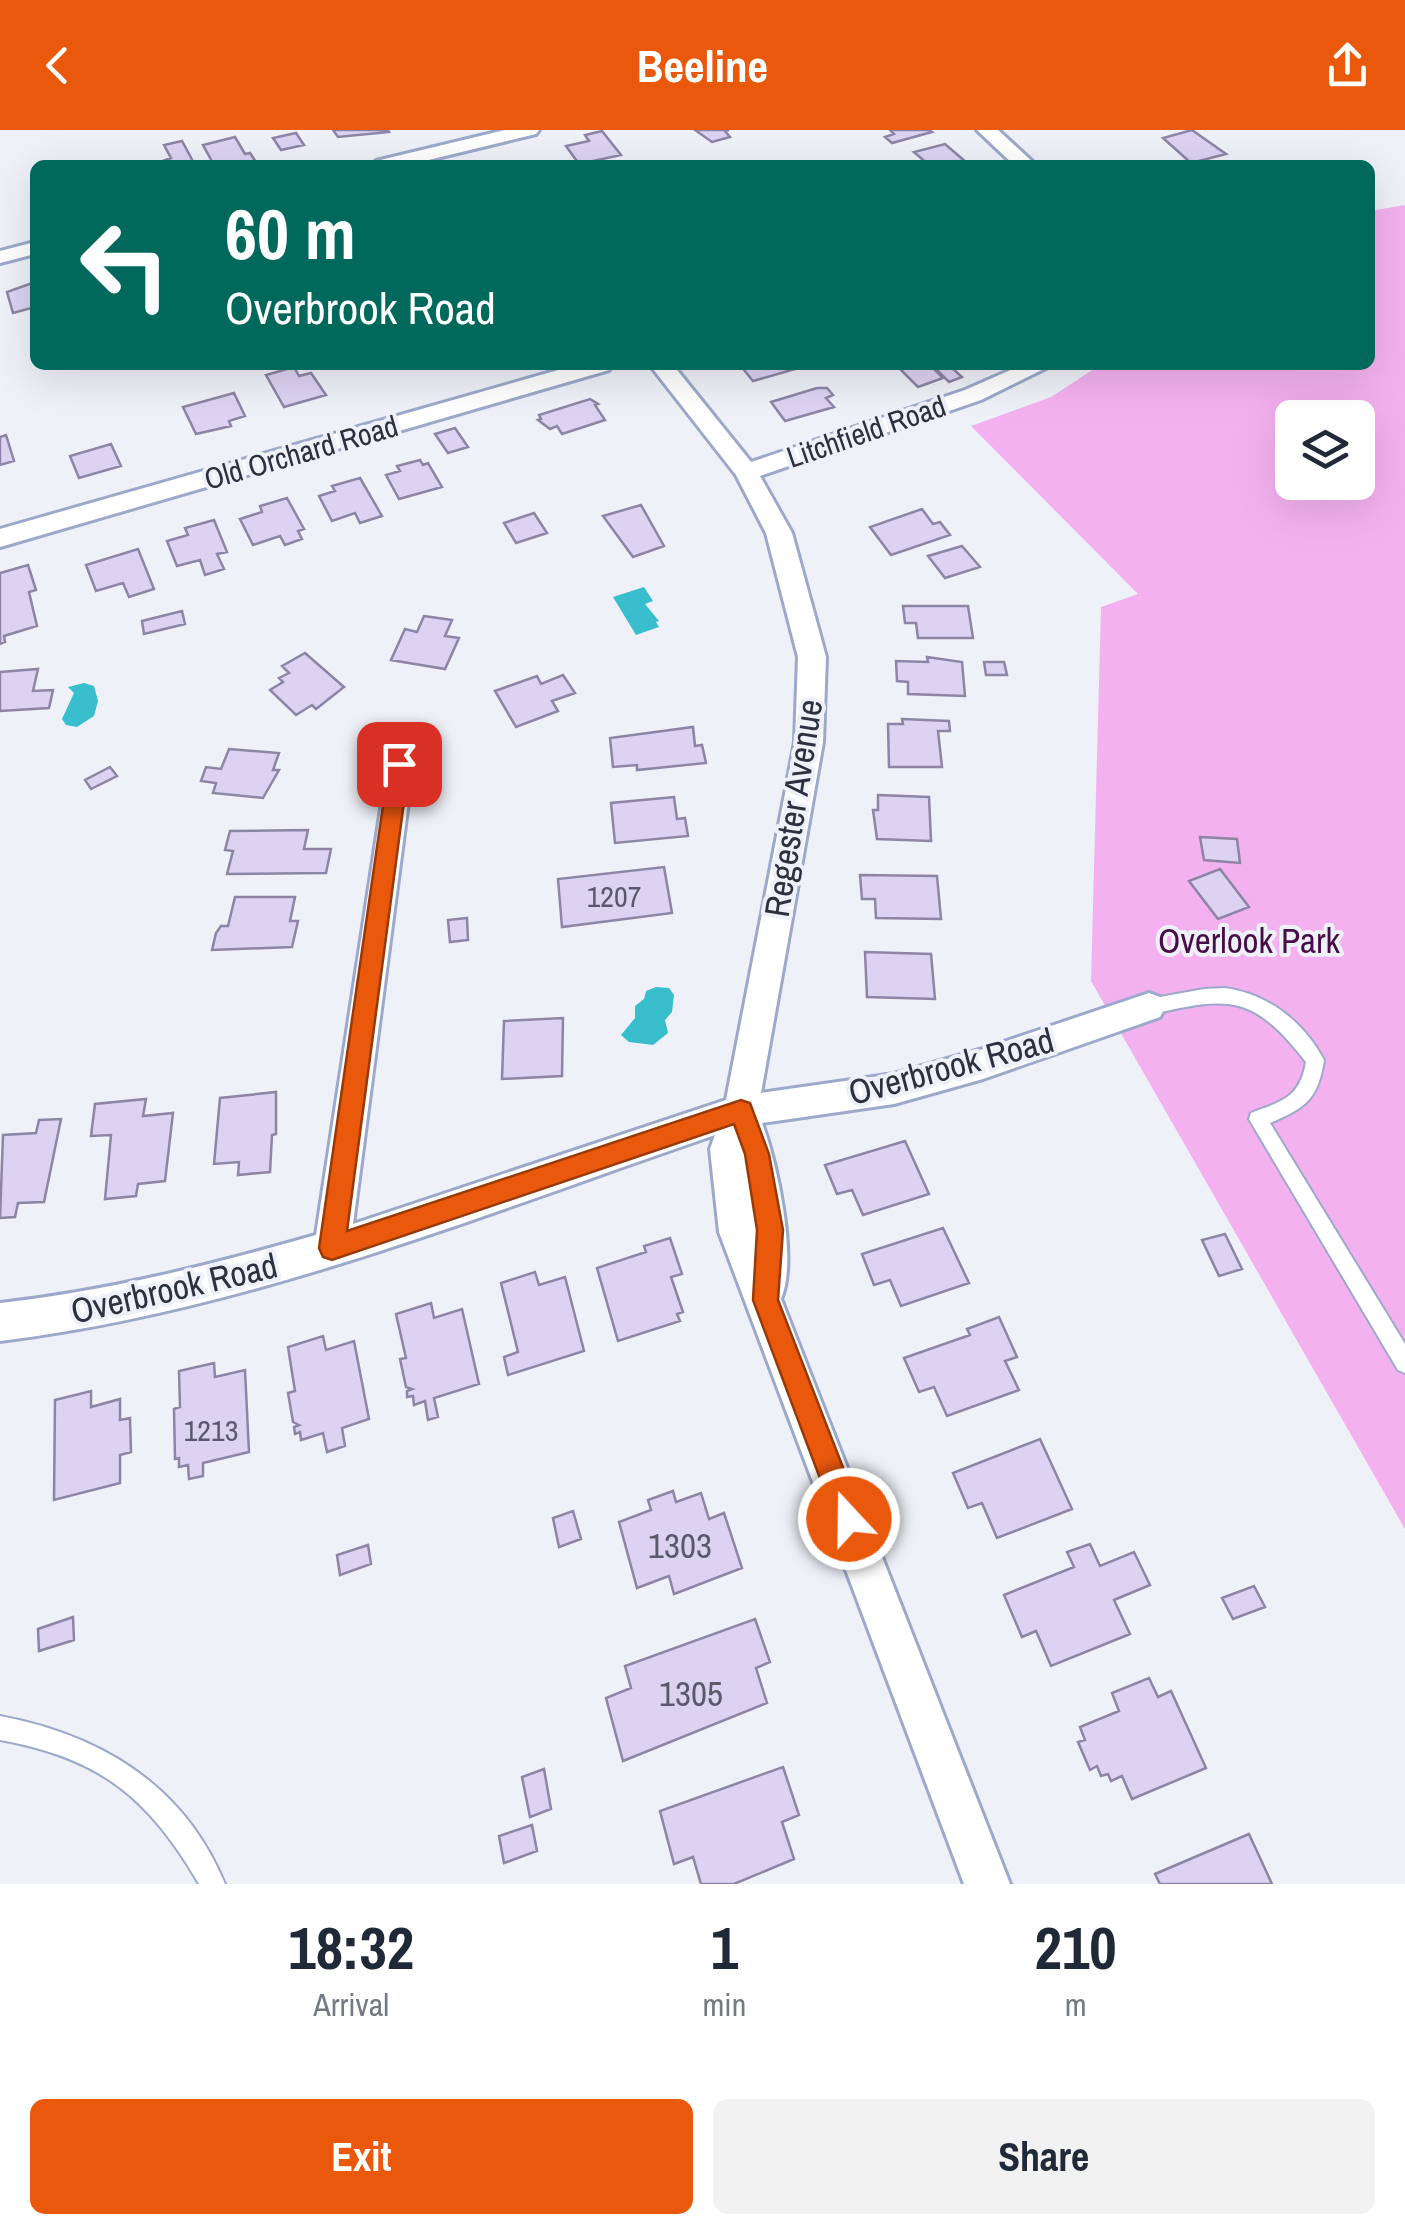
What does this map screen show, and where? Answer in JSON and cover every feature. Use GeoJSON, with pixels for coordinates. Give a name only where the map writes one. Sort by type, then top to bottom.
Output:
{"type":"FeatureCollection","features":[{"type":"Feature","properties":{"kind":"street"},"geometry":{"type":"LineString","coordinates":[[399,160],[480,135],[528,130]]}},
{"type":"Feature","properties":{"kind":"street"},"geometry":{"type":"LineString","coordinates":[[987,130],[1020,160]]}},
{"type":"Feature","properties":{"kind":"street"},"geometry":{"type":"LineString","coordinates":[[480,135],[499,160]]}},
{"type":"Feature","properties":{"kind":"street"},"geometry":{"type":"LineString","coordinates":[[0,257],[30,249]]}},
{"type":"Feature","properties":{"kind":"street","name":"Old Orchard Road"},"geometry":{"type":"LineString","coordinates":[[0,538],[584,370]]}},
{"type":"Feature","properties":{"kind":"street","name":"Regester Avenue"},"geometry":{"type":"LineString","coordinates":[[665,370],[746,472],[779,533],[800,600],[812,657],[809,742],[741,1111],[727,1148],[737,1232],[988,1884]]}},
{"type":"Feature","properties":{"kind":"street","name":"Litchfield Road"},"geometry":{"type":"LineString","coordinates":[[746,472],[973,395],[1030,370]]}},
{"type":"Feature","properties":{"kind":"street"},"geometry":{"type":"LineString","coordinates":[[332,1248],[399,764]]}},
{"type":"Feature","properties":{"kind":"street","name":"Overbrook Road"},"geometry":{"type":"LineString","coordinates":[[0,1322],[60,1315],[190,1288],[332,1248],[741,1111],[894,1089],[982,1064],[1150,1007]]}},
{"type":"Feature","properties":{"kind":"lane"},"geometry":{"type":"LineString","coordinates":[[1150,1007],[1184,999],[1241,994],[1286,1022],[1315,1060],[1312,1084],[1300,1102],[1258,1119],[1405,1363]]}},
{"type":"Feature","properties":{"kind":"lane"},"geometry":{"type":"LineString","coordinates":[[0,1728],[32,1732],[78,1746],[130,1774],[203,1866],[212,1884]]}},
{"type":"Feature","properties":{"kind":"green space","name":"Overlook Park"},"geometry":{"type":"Polygon","coordinates":[[[1405,205],[1405,1529],[1091,981],[1101,607],[1138,594],[971,426],[1051,397],[1092,370],[1375,370],[1375,210],[1405,205]]]}},
{"type":"Feature","properties":{"kind":"water"},"geometry":{"type":"Polygon","coordinates":[[[644,587],[653,601],[645,604],[659,621],[659,627],[636,635],[613,597],[644,587]]]}},
{"type":"Feature","properties":{"kind":"water"},"geometry":{"type":"Polygon","coordinates":[[[84,683],[94,686],[98,701],[94,716],[77,727],[66,725],[62,719],[74,693],[68,687],[84,683]]]}},
{"type":"Feature","properties":{"kind":"water"},"geometry":{"type":"Polygon","coordinates":[[[669,988],[674,995],[672,1012],[665,1020],[668,1033],[653,1045],[629,1042],[621,1035],[635,1018],[635,1006],[644,999],[646,991],[669,988]]]}},
{"type":"Feature","properties":{"kind":"building"},"geometry":{"type":"Polygon","coordinates":[[[333,130],[388,130],[389,132],[338,137],[333,130]]]}},
{"type":"Feature","properties":{"kind":"building"},"geometry":{"type":"Polygon","coordinates":[[[695,130],[729,130],[725,131],[730,137],[712,142],[695,130]]]}},
{"type":"Feature","properties":{"kind":"building"},"geometry":{"type":"Polygon","coordinates":[[[890,130],[932,132],[892,143],[885,137],[894,134],[890,130]]]}},
{"type":"Feature","properties":{"kind":"building"},"geometry":{"type":"Polygon","coordinates":[[[1192,130],[1226,154],[1188,160],[1163,138],[1192,130]]]}},
{"type":"Feature","properties":{"kind":"building"},"geometry":{"type":"Polygon","coordinates":[[[602,131],[621,155],[576,160],[566,146],[589,141],[585,135],[602,131]]]}},
{"type":"Feature","properties":{"kind":"building"},"geometry":{"type":"Polygon","coordinates":[[[296,133],[304,145],[281,150],[273,138],[296,133]]]}},
{"type":"Feature","properties":{"kind":"building"},"geometry":{"type":"Polygon","coordinates":[[[235,137],[245,154],[250,153],[255,160],[211,160],[203,145],[235,137]]]}},
{"type":"Feature","properties":{"kind":"building"},"geometry":{"type":"Polygon","coordinates":[[[182,141],[192,160],[166,160],[171,158],[164,145],[182,141]]]}},
{"type":"Feature","properties":{"kind":"building"},"geometry":{"type":"Polygon","coordinates":[[[945,144],[964,160],[923,160],[914,152],[945,144]]]}},
{"type":"Feature","properties":{"kind":"building"},"geometry":{"type":"Polygon","coordinates":[[[30,284],[30,308],[13,313],[7,292],[30,284]]]}},
{"type":"Feature","properties":{"kind":"building"},"geometry":{"type":"Polygon","coordinates":[[[284,370],[296,370],[299,376],[311,373],[326,395],[284,407],[266,375],[284,370]]]}},
{"type":"Feature","properties":{"kind":"building"},"geometry":{"type":"Polygon","coordinates":[[[744,370],[792,370],[753,381],[744,370]]]}},
{"type":"Feature","properties":{"kind":"building"},"geometry":{"type":"Polygon","coordinates":[[[901,370],[935,370],[943,378],[918,387],[901,370]]]}},
{"type":"Feature","properties":{"kind":"building"},"geometry":{"type":"Polygon","coordinates":[[[937,370],[954,370],[962,377],[949,382],[937,370]]]}},
{"type":"Feature","properties":{"kind":"building"},"geometry":{"type":"Polygon","coordinates":[[[827,388],[833,395],[826,398],[834,407],[785,421],[771,402],[827,388]]]}},
{"type":"Feature","properties":{"kind":"building"},"geometry":{"type":"Polygon","coordinates":[[[234,393],[245,416],[229,421],[231,426],[196,434],[183,407],[234,393]]]}},
{"type":"Feature","properties":{"kind":"building"},"geometry":{"type":"Polygon","coordinates":[[[590,399],[598,404],[595,405],[605,420],[562,434],[557,426],[550,429],[538,420],[539,415],[590,399]]]}},
{"type":"Feature","properties":{"kind":"building"},"geometry":{"type":"Polygon","coordinates":[[[455,428],[468,447],[448,453],[435,434],[455,428]]]}},
{"type":"Feature","properties":{"kind":"building"},"geometry":{"type":"Polygon","coordinates":[[[6,435],[14,461],[0,465],[0,437],[6,435]]]}},
{"type":"Feature","properties":{"kind":"building"},"geometry":{"type":"Polygon","coordinates":[[[111,444],[121,466],[79,478],[70,456],[111,444]]]}},
{"type":"Feature","properties":{"kind":"building"},"geometry":{"type":"Polygon","coordinates":[[[420,460],[423,465],[428,463],[442,487],[399,499],[386,475],[400,471],[397,466],[420,460]]]}},
{"type":"Feature","properties":{"kind":"building"},"geometry":{"type":"Polygon","coordinates":[[[360,478],[382,516],[360,523],[355,513],[332,521],[319,496],[335,491],[332,486],[360,478]]]}},
{"type":"Feature","properties":{"kind":"building"},"geometry":{"type":"Polygon","coordinates":[[[287,498],[304,529],[298,531],[302,539],[285,545],[280,536],[253,545],[240,519],[262,512],[260,506],[287,498]]]}},
{"type":"Feature","properties":{"kind":"building"},"geometry":{"type":"Polygon","coordinates":[[[641,505],[664,546],[633,557],[603,516],[641,505]]]}},
{"type":"Feature","properties":{"kind":"building"},"geometry":{"type":"Polygon","coordinates":[[[922,509],[933,524],[940,522],[950,535],[891,555],[870,527],[922,509]]]}},
{"type":"Feature","properties":{"kind":"building"},"geometry":{"type":"Polygon","coordinates":[[[534,513],[547,533],[516,543],[504,523],[534,513]]]}},
{"type":"Feature","properties":{"kind":"building"},"geometry":{"type":"Polygon","coordinates":[[[214,520],[227,552],[217,554],[224,569],[205,575],[200,560],[177,566],[167,541],[188,535],[185,528],[214,520]]]}},
{"type":"Feature","properties":{"kind":"building"},"geometry":{"type":"Polygon","coordinates":[[[962,546],[980,567],[945,578],[928,556],[962,546]]]}},
{"type":"Feature","properties":{"kind":"building"},"geometry":{"type":"Polygon","coordinates":[[[138,549],[154,589],[129,597],[123,583],[96,591],[86,565],[138,549]]]}},
{"type":"Feature","properties":{"kind":"building"},"geometry":{"type":"Polygon","coordinates":[[[28,565],[36,590],[29,592],[37,626],[4,636],[5,642],[0,644],[0,573],[28,565]]]}},
{"type":"Feature","properties":{"kind":"building"},"geometry":{"type":"Polygon","coordinates":[[[903,606],[968,606],[973,638],[918,638],[916,623],[905,623],[903,606]]]}},
{"type":"Feature","properties":{"kind":"building"},"geometry":{"type":"Polygon","coordinates":[[[182,611],[185,624],[144,634],[142,621],[182,611]]]}},
{"type":"Feature","properties":{"kind":"building"},"geometry":{"type":"Polygon","coordinates":[[[424,616],[452,620],[445,636],[459,638],[445,669],[391,660],[405,629],[417,632],[424,616]]]}},
{"type":"Feature","properties":{"kind":"building"},"geometry":{"type":"Polygon","coordinates":[[[305,653],[344,687],[316,709],[312,705],[296,715],[270,690],[289,673],[282,666],[305,653]]]}},
{"type":"Feature","properties":{"kind":"building"},"geometry":{"type":"Polygon","coordinates":[[[927,657],[962,662],[965,696],[908,694],[908,682],[897,681],[896,661],[928,662],[927,657]]]}},
{"type":"Feature","properties":{"kind":"building"},"geometry":{"type":"Polygon","coordinates":[[[984,662],[1004,662],[1007,675],[986,675],[984,662]]]}},
{"type":"Feature","properties":{"kind":"building"},"geometry":{"type":"Polygon","coordinates":[[[38,669],[33,691],[53,690],[49,708],[0,711],[0,672],[38,669]]]}},
{"type":"Feature","properties":{"kind":"building"},"geometry":{"type":"Polygon","coordinates":[[[563,675],[575,693],[552,701],[558,711],[516,727],[495,691],[537,676],[541,684],[563,675]]]}},
{"type":"Feature","properties":{"kind":"building"},"geometry":{"type":"Polygon","coordinates":[[[902,719],[949,721],[950,731],[938,731],[942,767],[889,767],[888,724],[903,724],[902,719]]]}},
{"type":"Feature","properties":{"kind":"building"},"geometry":{"type":"Polygon","coordinates":[[[693,727],[695,746],[702,745],[706,763],[637,770],[637,765],[613,767],[610,738],[693,727]]]}},
{"type":"Feature","properties":{"kind":"building"},"geometry":{"type":"Polygon","coordinates":[[[229,749],[279,753],[273,770],[279,770],[263,798],[213,793],[216,783],[201,781],[206,767],[221,769],[229,749]]]}},
{"type":"Feature","properties":{"kind":"building"},"geometry":{"type":"Polygon","coordinates":[[[110,767],[117,776],[91,789],[85,780],[110,767]]]}},
{"type":"Feature","properties":{"kind":"building"},"geometry":{"type":"Polygon","coordinates":[[[878,795],[929,797],[931,841],[877,839],[873,810],[878,810],[878,795]]]}},
{"type":"Feature","properties":{"kind":"building"},"geometry":{"type":"Polygon","coordinates":[[[674,797],[677,819],[685,818],[688,836],[615,843],[611,803],[674,797]]]}},
{"type":"Feature","properties":{"kind":"building"},"geometry":{"type":"Polygon","coordinates":[[[308,830],[304,849],[331,849],[326,873],[227,874],[233,851],[225,850],[230,831],[308,830]]]}},
{"type":"Feature","properties":{"kind":"building"},"geometry":{"type":"Polygon","coordinates":[[[1200,837],[1237,839],[1240,863],[1204,860],[1200,837]]]}},
{"type":"Feature","properties":{"kind":"building"},"geometry":{"type":"Polygon","coordinates":[[[664,867],[672,913],[562,927],[558,879],[664,867]]]}},
{"type":"Feature","properties":{"kind":"building"},"geometry":{"type":"Polygon","coordinates":[[[1220,869],[1249,907],[1218,919],[1189,881],[1220,869]]]}},
{"type":"Feature","properties":{"kind":"building"},"geometry":{"type":"Polygon","coordinates":[[[860,875],[937,876],[941,919],[876,918],[875,899],[862,899],[860,875]]]}},
{"type":"Feature","properties":{"kind":"building"},"geometry":{"type":"Polygon","coordinates":[[[235,897],[295,897],[290,921],[298,921],[292,947],[212,950],[216,933],[221,926],[228,926],[235,897]]]}},
{"type":"Feature","properties":{"kind":"building"},"geometry":{"type":"Polygon","coordinates":[[[467,918],[468,940],[450,942],[448,920],[467,918]]]}},
{"type":"Feature","properties":{"kind":"building"},"geometry":{"type":"Polygon","coordinates":[[[865,952],[931,954],[935,999],[867,997],[865,952]]]}},
{"type":"Feature","properties":{"kind":"building"},"geometry":{"type":"Polygon","coordinates":[[[563,1018],[562,1076],[502,1079],[504,1021],[563,1018]]]}},
{"type":"Feature","properties":{"kind":"building"},"geometry":{"type":"Polygon","coordinates":[[[276,1092],[276,1134],[272,1135],[270,1172],[238,1175],[239,1162],[214,1164],[220,1098],[276,1092]]]}},
{"type":"Feature","properties":{"kind":"building"},"geometry":{"type":"Polygon","coordinates":[[[146,1099],[143,1116],[173,1113],[165,1181],[138,1184],[136,1196],[105,1199],[111,1135],[91,1136],[95,1104],[146,1099]]]}},
{"type":"Feature","properties":{"kind":"building"},"geometry":{"type":"Polygon","coordinates":[[[61,1119],[44,1202],[18,1203],[15,1217],[0,1218],[3,1135],[36,1133],[39,1120],[61,1119]]]}},
{"type":"Feature","properties":{"kind":"building"},"geometry":{"type":"Polygon","coordinates":[[[905,1141],[929,1194],[863,1215],[852,1190],[837,1194],[825,1165],[905,1141]]]}},
{"type":"Feature","properties":{"kind":"building"},"geometry":{"type":"Polygon","coordinates":[[[943,1228],[969,1283],[901,1306],[890,1280],[874,1285],[862,1254],[943,1228]]]}},
{"type":"Feature","properties":{"kind":"building"},"geometry":{"type":"Polygon","coordinates":[[[1225,1234],[1242,1269],[1219,1276],[1202,1240],[1225,1234]]]}},
{"type":"Feature","properties":{"kind":"building"},"geometry":{"type":"Polygon","coordinates":[[[670,1238],[682,1274],[671,1277],[683,1312],[677,1314],[680,1321],[618,1341],[597,1268],[646,1252],[644,1246],[670,1238]]]}},
{"type":"Feature","properties":{"kind":"building"},"geometry":{"type":"Polygon","coordinates":[[[535,1272],[539,1285],[565,1277],[584,1351],[508,1375],[504,1357],[518,1352],[501,1283],[535,1272]]]}},
{"type":"Feature","properties":{"kind":"building"},"geometry":{"type":"Polygon","coordinates":[[[431,1303],[434,1318],[462,1309],[479,1384],[434,1398],[438,1417],[428,1420],[425,1401],[414,1405],[413,1396],[407,1397],[407,1391],[412,1389],[406,1387],[400,1359],[406,1358],[396,1314],[431,1303]]]}},
{"type":"Feature","properties":{"kind":"building"},"geometry":{"type":"Polygon","coordinates":[[[999,1317],[1017,1357],[1005,1361],[1019,1390],[947,1416],[934,1387],[919,1392],[904,1358],[970,1335],[967,1329],[999,1317]]]}},
{"type":"Feature","properties":{"kind":"building"},"geometry":{"type":"Polygon","coordinates":[[[323,1336],[326,1350],[354,1341],[369,1419],[342,1428],[345,1446],[327,1452],[323,1433],[301,1440],[300,1432],[295,1434],[294,1427],[299,1425],[293,1422],[288,1393],[295,1391],[288,1347],[323,1336]]]}},
{"type":"Feature","properties":{"kind":"building"},"geometry":{"type":"Polygon","coordinates":[[[214,1363],[215,1377],[245,1370],[249,1452],[203,1463],[203,1476],[189,1479],[188,1465],[179,1467],[179,1458],[175,1459],[174,1409],[180,1407],[179,1371],[214,1363]]]}},
{"type":"Feature","properties":{"kind":"building"},"geometry":{"type":"Polygon","coordinates":[[[91,1391],[91,1407],[120,1399],[120,1420],[130,1418],[131,1452],[120,1455],[120,1483],[54,1500],[55,1400],[91,1391]]]}},
{"type":"Feature","properties":{"kind":"building"},"geometry":{"type":"Polygon","coordinates":[[[1040,1439],[1072,1509],[997,1538],[982,1503],[968,1508],[953,1473],[1040,1439]]]}},
{"type":"Feature","properties":{"kind":"building"},"geometry":{"type":"Polygon","coordinates":[[[673,1491],[676,1502],[701,1493],[709,1519],[724,1513],[742,1568],[674,1594],[669,1576],[637,1588],[619,1522],[651,1510],[648,1500],[673,1491]]]}},
{"type":"Feature","properties":{"kind":"building"},"geometry":{"type":"Polygon","coordinates":[[[573,1511],[581,1539],[559,1547],[553,1518],[573,1511]]]}},
{"type":"Feature","properties":{"kind":"building"},"geometry":{"type":"Polygon","coordinates":[[[1090,1544],[1100,1566],[1134,1552],[1150,1585],[1114,1600],[1130,1634],[1051,1666],[1036,1631],[1022,1637],[1004,1595],[1074,1567],[1067,1552],[1090,1544]]]}},
{"type":"Feature","properties":{"kind":"building"},"geometry":{"type":"Polygon","coordinates":[[[368,1545],[371,1564],[340,1575],[337,1555],[368,1545]]]}},
{"type":"Feature","properties":{"kind":"building"},"geometry":{"type":"Polygon","coordinates":[[[1254,1586],[1265,1607],[1233,1619],[1222,1598],[1254,1586]]]}},
{"type":"Feature","properties":{"kind":"building"},"geometry":{"type":"Polygon","coordinates":[[[73,1617],[74,1640],[39,1651],[38,1629],[73,1617]]]}},
{"type":"Feature","properties":{"kind":"building"},"geometry":{"type":"Polygon","coordinates":[[[755,1619],[770,1662],[756,1668],[767,1703],[623,1761],[606,1698],[631,1688],[625,1666],[755,1619]]]}},
{"type":"Feature","properties":{"kind":"building"},"geometry":{"type":"Polygon","coordinates":[[[1149,1678],[1158,1697],[1171,1691],[1206,1768],[1132,1799],[1122,1776],[1111,1781],[1108,1774],[1101,1776],[1097,1766],[1090,1770],[1078,1742],[1085,1740],[1080,1727],[1119,1711],[1112,1693],[1149,1678]]]}},
{"type":"Feature","properties":{"kind":"building"},"geometry":{"type":"Polygon","coordinates":[[[783,1767],[799,1815],[782,1822],[794,1859],[734,1884],[701,1884],[693,1857],[674,1864],[660,1811],[783,1767]]]}},
{"type":"Feature","properties":{"kind":"building"},"geometry":{"type":"Polygon","coordinates":[[[544,1769],[551,1809],[530,1817],[522,1777],[544,1769]]]}},
{"type":"Feature","properties":{"kind":"building"},"geometry":{"type":"Polygon","coordinates":[[[532,1825],[537,1851],[504,1863],[499,1836],[532,1825]]]}},
{"type":"Feature","properties":{"kind":"building"},"geometry":{"type":"Polygon","coordinates":[[[1249,1834],[1272,1884],[1160,1884],[1155,1874],[1249,1834]]]}},
{"type":"Feature","properties":{"kind":"route"},"geometry":{"type":"LineString","coordinates":[[399,764],[332,1248],[741,1111],[757,1154],[770,1230],[766,1300],[849,1519]]}}]}
